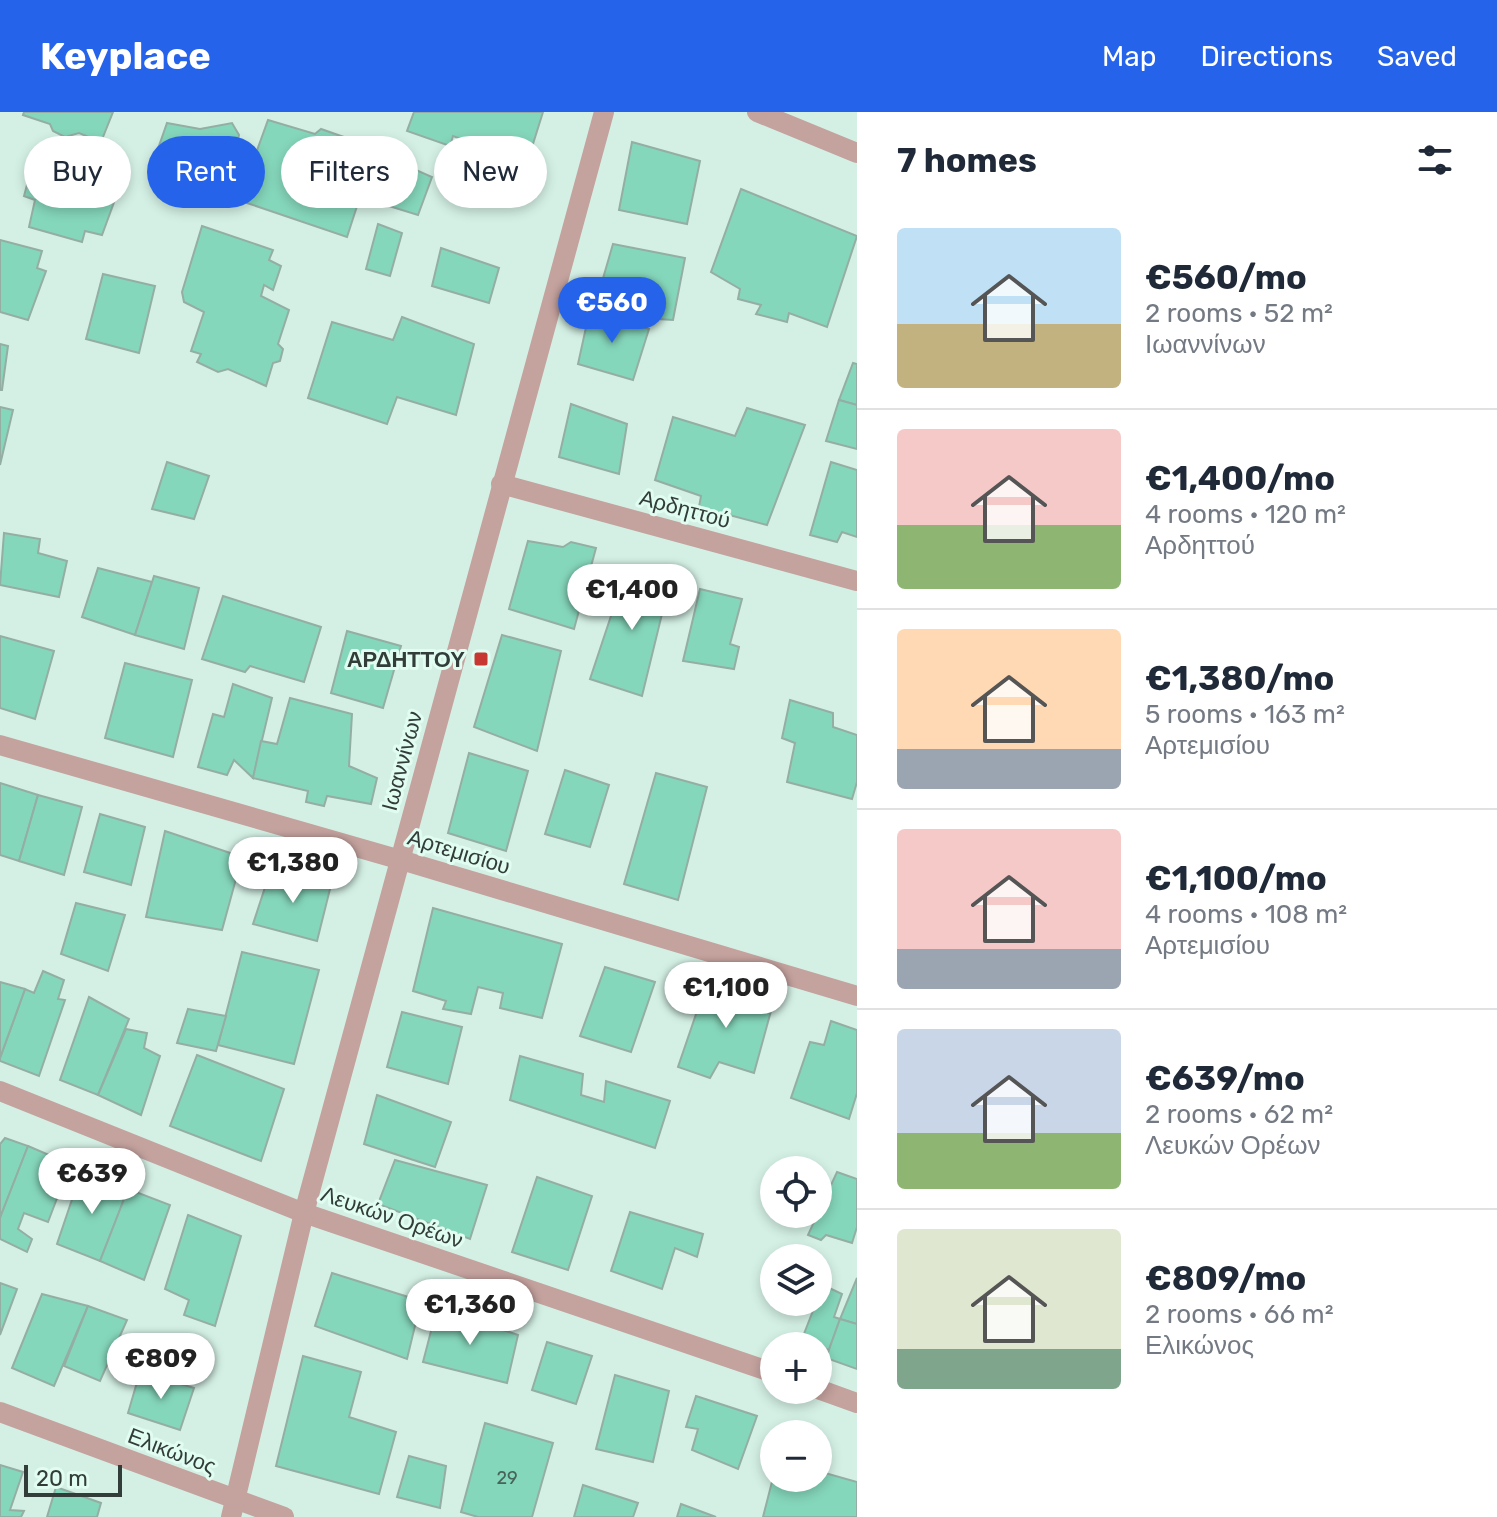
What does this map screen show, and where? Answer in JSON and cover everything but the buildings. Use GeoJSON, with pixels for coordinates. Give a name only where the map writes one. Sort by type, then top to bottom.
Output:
{"type":"FeatureCollection","features":[{"type":"Feature","properties":{"kind":"street","name":"Ιωαννίνων"},"geometry":{"type":"LineString","coordinates":[[233,1509],[304,1213],[604,112]]}},
{"type":"Feature","properties":{"kind":"street"},"geometry":{"type":"LineString","coordinates":[[757,112],[857,153]]}},
{"type":"Feature","properties":{"kind":"street","name":"Αρδηττού"},"geometry":{"type":"LineString","coordinates":[[501,484],[857,581]]}},
{"type":"Feature","properties":{"kind":"street","name":"Αρτεμισίου"},"geometry":{"type":"LineString","coordinates":[[0,745],[857,996]]}},
{"type":"Feature","properties":{"kind":"street","name":"Λευκών Ορέων"},"geometry":{"type":"LineString","coordinates":[[0,1091],[304,1213],[760,1368]]}},
{"type":"Feature","properties":{"kind":"street"},"geometry":{"type":"LineString","coordinates":[[832,1394],[857,1403]]}},
{"type":"Feature","properties":{"kind":"street","name":"Ελικώνος"},"geometry":{"type":"LineString","coordinates":[[0,1412],[233,1509],[284,1517]]}},
{"type":"Feature","properties":{"kind":"place","name":"ΑΡΔΗΤΤΟΥ"},"geometry":{"type":"Point","coordinates":[481,659]}}]}
